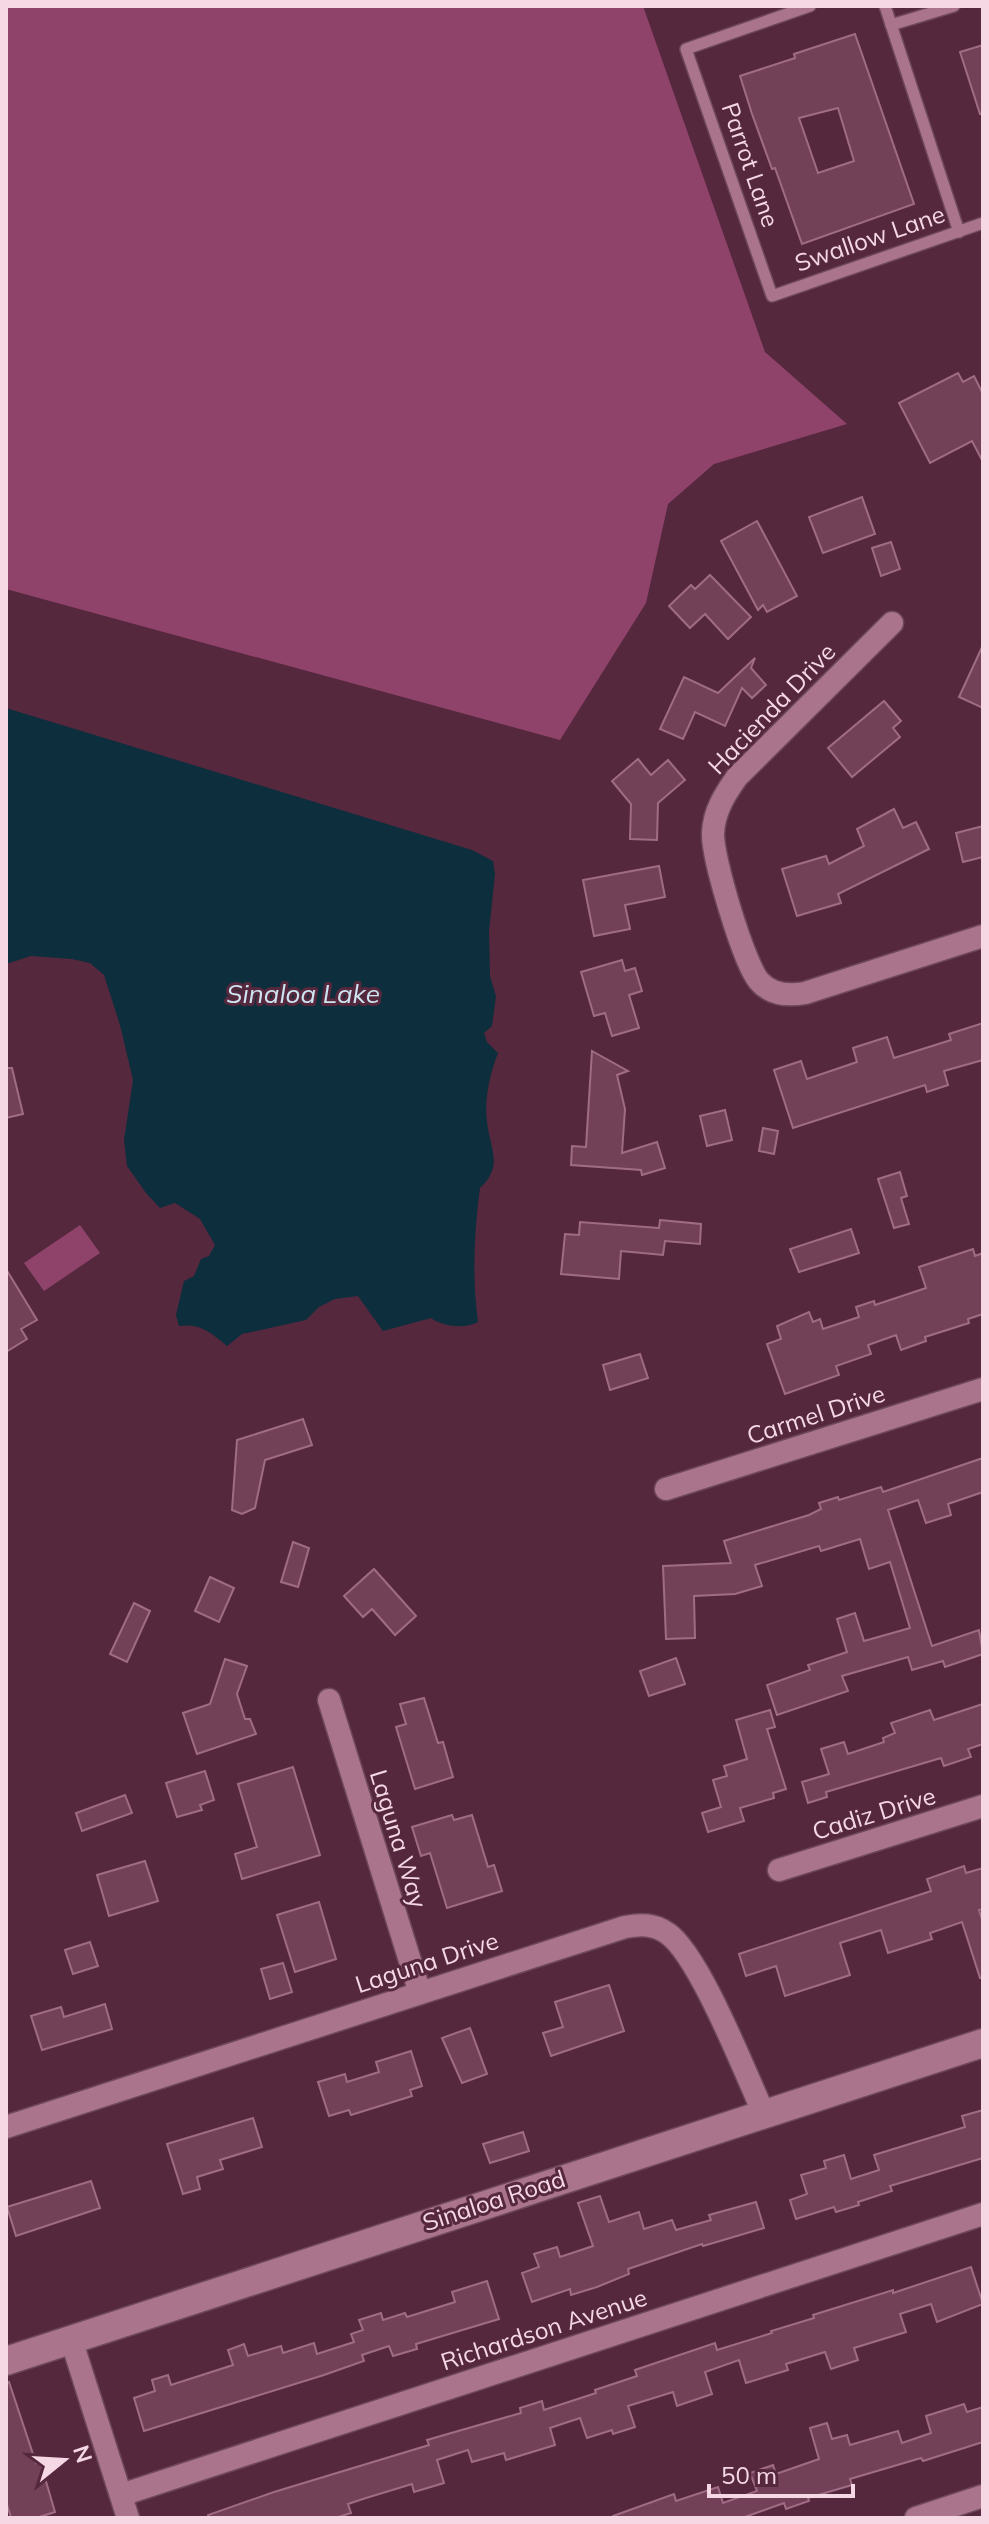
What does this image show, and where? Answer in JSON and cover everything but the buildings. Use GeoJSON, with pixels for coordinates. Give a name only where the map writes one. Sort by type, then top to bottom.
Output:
{"type":"FeatureCollection","features":[{"type":"Feature","properties":{"kind":"street","name":"Hacienda Drive"},"geometry":{"type":"LineString","coordinates":[[892,623],[737,777],[724,794],[713,833],[715,858],[750,965],[759,982],[776,993],[805,993],[983,936]]}},
{"type":"Feature","properties":{"kind":"street","name":"Carmel Drive"},"geometry":{"type":"LineString","coordinates":[[666,1489],[983,1389]]}},
{"type":"Feature","properties":{"kind":"street","name":"Laguna Way"},"geometry":{"type":"LineString","coordinates":[[329,1700],[420,1993]]}},
{"type":"Feature","properties":{"kind":"street","name":"Cadiz Drive"},"geometry":{"type":"LineString","coordinates":[[779,1870],[983,1806]]}},
{"type":"Feature","properties":{"kind":"street","name":"Laguna Drive"},"geometry":{"type":"LineString","coordinates":[[6,2127],[640,1924],[655,1926],[679,1944],[711,1997],[764,2114]]}},
{"type":"Feature","properties":{"kind":"street","name":"Sinaloa Road"},"geometry":{"type":"LineString","coordinates":[[6,2361],[983,2043]]}},
{"type":"Feature","properties":{"kind":"street","name":"Richardson Avenue"},"geometry":{"type":"LineString","coordinates":[[121,2495],[983,2214]]}},
{"type":"Feature","properties":{"kind":"street"},"geometry":{"type":"LineString","coordinates":[[71,2339],[128,2518]]}},
{"type":"Feature","properties":{"kind":"street"},"geometry":{"type":"LineString","coordinates":[[916,2518],[983,2496]]}},
{"type":"Feature","properties":{"kind":"lane","name":"Parrot Lane"},"geometry":{"type":"LineString","coordinates":[[772,296],[686,49],[810,6]]}},
{"type":"Feature","properties":{"kind":"lane"},"geometry":{"type":"LineString","coordinates":[[885,6],[959,232]]}},
{"type":"Feature","properties":{"kind":"lane"},"geometry":{"type":"LineString","coordinates":[[891,25],[954,6]]}},
{"type":"Feature","properties":{"kind":"lane","name":"Swallow Lane"},"geometry":{"type":"LineString","coordinates":[[772,296],[983,223]]}},
{"type":"Feature","properties":{"kind":"shaded area"},"geometry":{"type":"Polygon","coordinates":[[[6,6],[643,6],[765,352],[847,424],[714,464],[668,504],[646,603],[560,740],[6,589],[6,6]]]}},
{"type":"Feature","properties":{"kind":"shaded area"},"geometry":{"type":"Polygon","coordinates":[[[80,1225],[100,1253],[44,1291],[24,1263],[80,1225]]]}},
{"type":"Feature","properties":{"kind":"water","name":"Sinaloa Lake"},"geometry":{"type":"Polygon","coordinates":[[[6,708],[472,850],[493,861],[490,976],[496,996],[492,1026],[484,1033],[487,1042],[498,1053],[486,1104],[494,1165],[480,1188],[476,1221],[474,1272],[478,1322],[454,1326],[431,1318],[383,1331],[358,1296],[335,1299],[319,1307],[306,1320],[242,1334],[227,1346],[200,1328],[179,1326],[176,1315],[184,1281],[194,1276],[201,1259],[209,1256],[215,1245],[200,1219],[175,1203],[160,1208],[127,1166],[124,1140],[133,1080],[104,975],[90,963],[72,959],[31,956],[6,964],[6,708]]]}}]}
